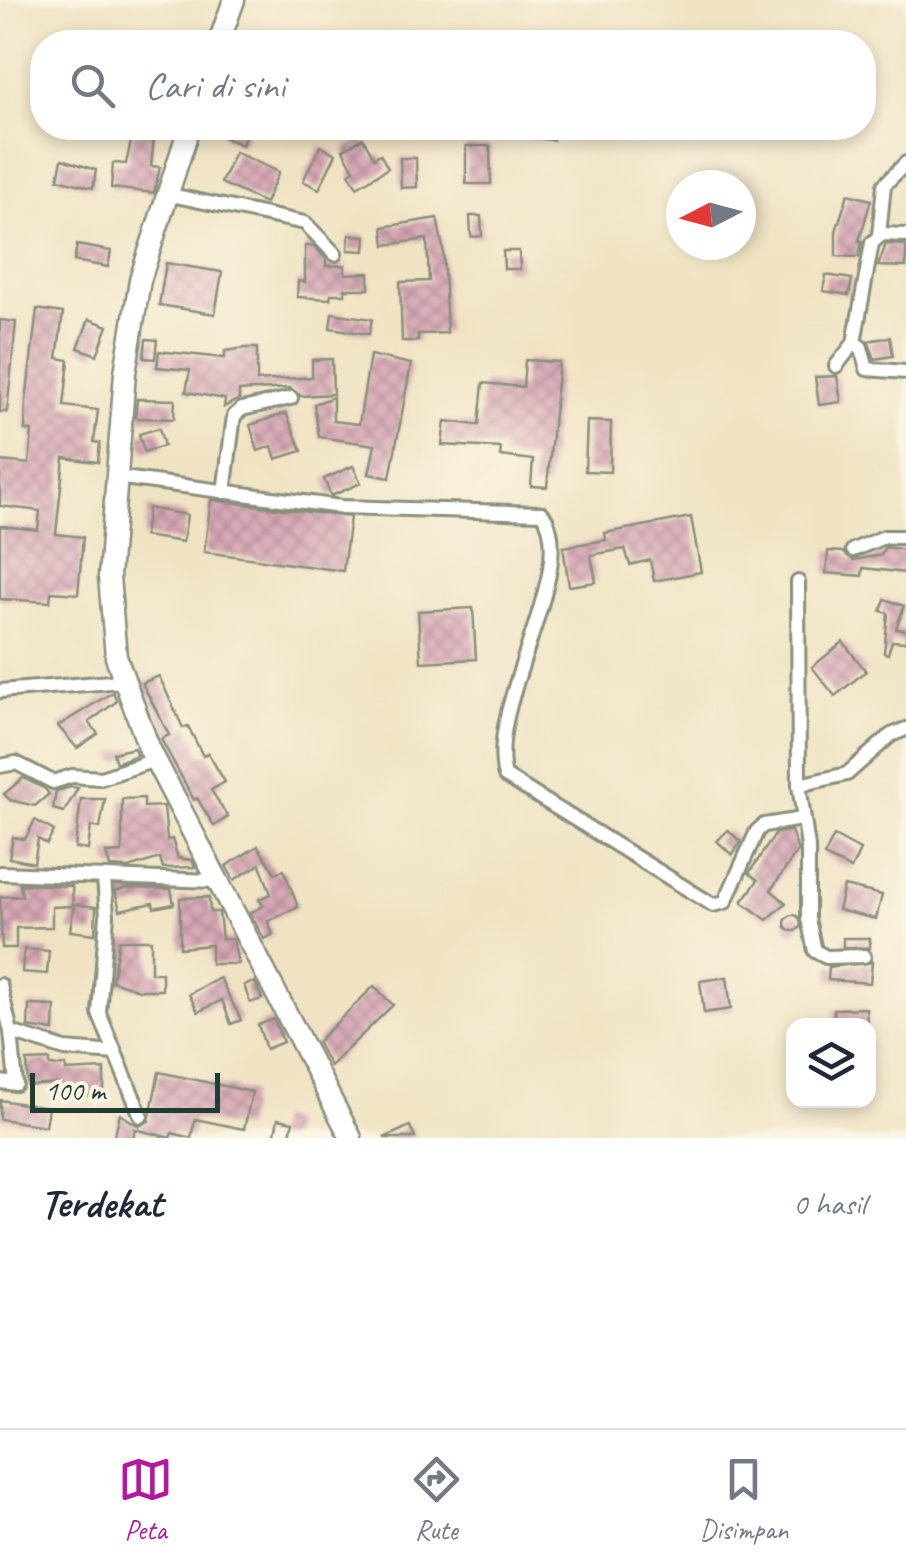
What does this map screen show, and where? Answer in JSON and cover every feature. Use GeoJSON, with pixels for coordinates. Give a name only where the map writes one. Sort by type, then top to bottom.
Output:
{"type":"FeatureCollection","features":[{"type":"Feature","properties":{"kind":"main road"},"geometry":{"type":"LineString","coordinates":[[224,30],[234,0]]}},
{"type":"Feature","properties":{"kind":"main road"},"geometry":{"type":"LineString","coordinates":[[185,140],[140,280],[125,373],[109,577],[123,680],[214,882],[351,1138]]}},
{"type":"Feature","properties":{"kind":"street"},"geometry":{"type":"LineString","coordinates":[[836,366],[854,343],[869,253],[878,236],[881,194],[906,163]]}},
{"type":"Feature","properties":{"kind":"street"},"geometry":{"type":"LineString","coordinates":[[166,194],[305,223],[335,254]]}},
{"type":"Feature","properties":{"kind":"street"},"geometry":{"type":"LineString","coordinates":[[878,236],[906,235]]}},
{"type":"Feature","properties":{"kind":"street"},"geometry":{"type":"LineString","coordinates":[[854,343],[861,348],[867,369],[906,372]]}},
{"type":"Feature","properties":{"kind":"street"},"geometry":{"type":"LineString","coordinates":[[224,492],[234,416],[242,409],[290,398]]}},
{"type":"Feature","properties":{"kind":"street"},"geometry":{"type":"LineString","coordinates":[[116,477],[341,507],[542,513],[552,550],[503,728],[505,776],[714,905],[724,902],[757,831],[764,825],[802,819]]}},
{"type":"Feature","properties":{"kind":"street"},"geometry":{"type":"LineString","coordinates":[[854,550],[884,536],[906,537]]}},
{"type":"Feature","properties":{"kind":"street"},"geometry":{"type":"LineString","coordinates":[[798,582],[799,785],[808,847],[808,919],[815,951],[826,957],[864,956]]}},
{"type":"Feature","properties":{"kind":"street"},"geometry":{"type":"LineString","coordinates":[[0,691],[123,680]]}},
{"type":"Feature","properties":{"kind":"street"},"geometry":{"type":"LineString","coordinates":[[799,785],[843,776],[891,735],[906,729]]}},
{"type":"Feature","properties":{"kind":"street"},"geometry":{"type":"LineString","coordinates":[[0,766],[16,763],[53,782],[72,776],[101,778],[156,760]]}},
{"type":"Feature","properties":{"kind":"street"},"geometry":{"type":"LineString","coordinates":[[0,873],[214,882]]}},
{"type":"Feature","properties":{"kind":"street"},"geometry":{"type":"LineString","coordinates":[[104,879],[107,915],[98,1003],[141,1116]]}},
{"type":"Feature","properties":{"kind":"street"},"geometry":{"type":"LineString","coordinates":[[0,985],[11,1032],[16,1084],[0,1082]]}},
{"type":"Feature","properties":{"kind":"street"},"geometry":{"type":"LineString","coordinates":[[11,1032],[66,1049],[115,1053]]}},
{"type":"Feature","properties":{"kind":"building"},"geometry":{"type":"Polygon","coordinates":[[[131,140],[154,140],[151,166],[160,167],[154,193],[111,188],[113,163],[126,164],[131,140]]]}},
{"type":"Feature","properties":{"kind":"building"},"geometry":{"type":"Polygon","coordinates":[[[364,140],[374,158],[380,154],[388,168],[357,187],[349,173],[354,170],[343,150],[364,140]]]}},
{"type":"Feature","properties":{"kind":"building"},"geometry":{"type":"Polygon","coordinates":[[[320,146],[336,154],[319,189],[303,181],[320,146]]]}},
{"type":"Feature","properties":{"kind":"building"},"geometry":{"type":"Polygon","coordinates":[[[466,146],[490,146],[491,184],[466,184],[466,146]]]}},
{"type":"Feature","properties":{"kind":"building"},"geometry":{"type":"Polygon","coordinates":[[[235,152],[279,172],[265,203],[221,183],[235,152]]]}},
{"type":"Feature","properties":{"kind":"building"},"geometry":{"type":"Polygon","coordinates":[[[400,158],[416,158],[417,187],[401,188],[400,158]]]}},
{"type":"Feature","properties":{"kind":"building"},"geometry":{"type":"Polygon","coordinates":[[[62,159],[96,170],[93,188],[58,179],[62,159]]]}},
{"type":"Feature","properties":{"kind":"building"},"geometry":{"type":"Polygon","coordinates":[[[848,194],[871,200],[859,241],[859,257],[836,256],[836,231],[848,194]]]}},
{"type":"Feature","properties":{"kind":"building"},"geometry":{"type":"Polygon","coordinates":[[[470,216],[481,216],[482,236],[471,237],[470,216]]]}},
{"type":"Feature","properties":{"kind":"building"},"geometry":{"type":"Polygon","coordinates":[[[437,218],[443,248],[447,333],[418,334],[418,341],[402,341],[400,282],[429,281],[427,239],[385,245],[383,227],[437,218]]]}},
{"type":"Feature","properties":{"kind":"building"},"geometry":{"type":"Polygon","coordinates":[[[349,235],[366,236],[365,251],[348,250],[349,235]]]}},
{"type":"Feature","properties":{"kind":"building"},"geometry":{"type":"Polygon","coordinates":[[[886,244],[906,245],[906,267],[878,266],[886,244]]]}},
{"type":"Feature","properties":{"kind":"building"},"geometry":{"type":"Polygon","coordinates":[[[77,245],[111,251],[108,267],[74,261],[77,245]]]}},
{"type":"Feature","properties":{"kind":"building"},"geometry":{"type":"Polygon","coordinates":[[[305,246],[314,246],[326,259],[326,266],[345,265],[345,274],[369,273],[369,289],[345,289],[345,294],[331,294],[330,299],[297,297],[298,281],[305,282],[305,246]]]}},
{"type":"Feature","properties":{"kind":"building"},"geometry":{"type":"Polygon","coordinates":[[[503,251],[519,251],[520,269],[504,269],[503,251]]]}},
{"type":"Feature","properties":{"kind":"building"},"geometry":{"type":"Polygon","coordinates":[[[166,263],[222,272],[215,314],[159,305],[166,263]]]}},
{"type":"Feature","properties":{"kind":"building"},"geometry":{"type":"Polygon","coordinates":[[[826,275],[852,279],[849,295],[823,291],[826,275]]]}},
{"type":"Feature","properties":{"kind":"building"},"geometry":{"type":"Polygon","coordinates":[[[37,309],[63,313],[57,358],[69,360],[64,406],[98,410],[94,442],[100,443],[98,462],[64,458],[56,534],[83,537],[78,594],[51,592],[50,602],[0,599],[0,526],[38,530],[40,511],[0,506],[0,461],[29,464],[32,431],[25,430],[26,401],[37,309]]]}},
{"type":"Feature","properties":{"kind":"building"},"geometry":{"type":"Polygon","coordinates":[[[332,313],[372,319],[369,334],[330,328],[332,313]]]}},
{"type":"Feature","properties":{"kind":"building"},"geometry":{"type":"Polygon","coordinates":[[[89,319],[108,326],[97,355],[78,348],[89,319]]]}},
{"type":"Feature","properties":{"kind":"building"},"geometry":{"type":"Polygon","coordinates":[[[0,320],[16,322],[7,412],[0,412],[0,320]]]}},
{"type":"Feature","properties":{"kind":"building"},"geometry":{"type":"Polygon","coordinates":[[[890,337],[893,356],[875,359],[868,341],[890,337]]]}},
{"type":"Feature","properties":{"kind":"building"},"geometry":{"type":"Polygon","coordinates":[[[146,339],[157,340],[155,359],[144,358],[146,339]]]}},
{"type":"Feature","properties":{"kind":"building"},"geometry":{"type":"Polygon","coordinates":[[[257,348],[257,381],[312,377],[312,360],[332,359],[333,394],[301,396],[290,388],[239,391],[239,399],[224,407],[225,399],[186,392],[190,370],[157,367],[159,351],[225,358],[225,351],[257,348]]]}},
{"type":"Feature","properties":{"kind":"building"},"geometry":{"type":"Polygon","coordinates":[[[370,355],[411,364],[390,478],[369,474],[375,445],[319,437],[314,404],[333,397],[333,421],[359,424],[370,355]]]}},
{"type":"Feature","properties":{"kind":"building"},"geometry":{"type":"Polygon","coordinates":[[[525,360],[559,362],[547,487],[531,486],[533,460],[500,456],[501,448],[442,445],[445,421],[479,425],[483,383],[523,387],[525,360]]]}},
{"type":"Feature","properties":{"kind":"building"},"geometry":{"type":"Polygon","coordinates":[[[837,376],[841,402],[819,405],[815,377],[837,376]]]}},
{"type":"Feature","properties":{"kind":"building"},"geometry":{"type":"Polygon","coordinates":[[[137,399],[175,400],[174,419],[135,418],[137,399]]]}},
{"type":"Feature","properties":{"kind":"building"},"geometry":{"type":"Polygon","coordinates":[[[286,413],[302,451],[276,459],[272,446],[258,451],[250,425],[286,413]]]}},
{"type":"Feature","properties":{"kind":"building"},"geometry":{"type":"Polygon","coordinates":[[[587,421],[611,422],[610,472],[585,471],[587,421]]]}},
{"type":"Feature","properties":{"kind":"building"},"geometry":{"type":"Polygon","coordinates":[[[159,428],[164,446],[144,452],[139,434],[159,428]]]}},
{"type":"Feature","properties":{"kind":"building"},"geometry":{"type":"Polygon","coordinates":[[[353,466],[361,483],[331,496],[324,479],[353,466]]]}},
{"type":"Feature","properties":{"kind":"building"},"geometry":{"type":"Polygon","coordinates":[[[211,500],[350,517],[343,571],[204,552],[211,500]]]}},
{"type":"Feature","properties":{"kind":"building"},"geometry":{"type":"Polygon","coordinates":[[[148,508],[187,515],[183,542],[144,536],[148,508]]]}},
{"type":"Feature","properties":{"kind":"building"},"geometry":{"type":"Polygon","coordinates":[[[691,517],[701,572],[654,581],[650,560],[630,565],[625,549],[591,555],[596,582],[569,586],[563,547],[606,540],[605,533],[691,517]]]}},
{"type":"Feature","properties":{"kind":"building"},"geometry":{"type":"Polygon","coordinates":[[[885,547],[906,550],[906,573],[863,568],[862,576],[826,573],[828,551],[843,552],[853,560],[881,555],[885,547]]]}},
{"type":"Feature","properties":{"kind":"building"},"geometry":{"type":"Polygon","coordinates":[[[885,599],[904,606],[896,629],[906,630],[906,642],[892,641],[888,654],[884,653],[888,613],[881,611],[885,599]]]}},
{"type":"Feature","properties":{"kind":"building"},"geometry":{"type":"Polygon","coordinates":[[[473,608],[476,659],[421,662],[418,611],[473,608]]]}},
{"type":"Feature","properties":{"kind":"building"},"geometry":{"type":"Polygon","coordinates":[[[843,642],[866,671],[835,696],[812,667],[843,642]]]}},
{"type":"Feature","properties":{"kind":"building"},"geometry":{"type":"Polygon","coordinates":[[[159,676],[183,728],[188,726],[203,756],[208,753],[225,782],[211,790],[228,817],[214,826],[197,798],[194,800],[161,739],[169,735],[142,683],[159,676]]]}},
{"type":"Feature","properties":{"kind":"building"},"geometry":{"type":"Polygon","coordinates":[[[113,692],[117,701],[89,722],[98,734],[77,748],[58,726],[113,692]]]}},
{"type":"Feature","properties":{"kind":"building"},"geometry":{"type":"Polygon","coordinates":[[[134,748],[137,755],[116,763],[113,753],[134,748]]]}},
{"type":"Feature","properties":{"kind":"building"},"geometry":{"type":"Polygon","coordinates":[[[23,778],[49,794],[35,806],[10,800],[4,794],[23,778]]]}},
{"type":"Feature","properties":{"kind":"building"},"geometry":{"type":"Polygon","coordinates":[[[78,788],[64,812],[53,809],[56,791],[78,788]]]}},
{"type":"Feature","properties":{"kind":"building"},"geometry":{"type":"Polygon","coordinates":[[[144,798],[144,807],[164,806],[167,840],[172,839],[178,858],[192,860],[195,867],[163,868],[160,858],[128,868],[110,867],[106,853],[122,852],[122,799],[144,798]]]}},
{"type":"Feature","properties":{"kind":"building"},"geometry":{"type":"Polygon","coordinates":[[[81,799],[105,799],[100,828],[91,826],[88,850],[75,848],[81,799]]]}},
{"type":"Feature","properties":{"kind":"building"},"geometry":{"type":"Polygon","coordinates":[[[35,820],[54,831],[47,844],[38,839],[34,863],[9,858],[13,837],[25,839],[35,820]]]}},
{"type":"Feature","properties":{"kind":"building"},"geometry":{"type":"Polygon","coordinates":[[[728,830],[741,842],[732,855],[717,841],[728,830]]]}},
{"type":"Feature","properties":{"kind":"building"},"geometry":{"type":"Polygon","coordinates":[[[791,831],[798,850],[771,890],[786,903],[767,920],[742,902],[758,880],[749,873],[776,833],[791,831]]]}},
{"type":"Feature","properties":{"kind":"building"},"geometry":{"type":"Polygon","coordinates":[[[834,836],[860,850],[851,869],[824,856],[834,836]]]}},
{"type":"Feature","properties":{"kind":"building"},"geometry":{"type":"Polygon","coordinates":[[[258,846],[275,873],[284,870],[298,907],[268,921],[273,935],[264,939],[250,913],[263,906],[259,899],[271,894],[260,864],[234,880],[226,866],[258,846]]]}},
{"type":"Feature","properties":{"kind":"building"},"geometry":{"type":"Polygon","coordinates":[[[20,884],[72,886],[73,906],[52,907],[52,927],[16,928],[16,948],[2,948],[0,897],[22,896],[20,884]]]}},
{"type":"Feature","properties":{"kind":"building"},"geometry":{"type":"Polygon","coordinates":[[[844,886],[882,895],[876,919],[838,910],[844,886]]]}},
{"type":"Feature","properties":{"kind":"building"},"geometry":{"type":"Polygon","coordinates":[[[171,889],[174,904],[154,908],[153,903],[120,910],[115,891],[171,889]]]}},
{"type":"Feature","properties":{"kind":"building"},"geometry":{"type":"Polygon","coordinates":[[[209,897],[210,912],[219,912],[222,939],[233,939],[238,964],[211,964],[211,945],[180,948],[180,898],[209,897]]]}},
{"type":"Feature","properties":{"kind":"building"},"geometry":{"type":"Polygon","coordinates":[[[74,904],[96,907],[95,934],[70,931],[74,904]]]}},
{"type":"Feature","properties":{"kind":"building"},"geometry":{"type":"Polygon","coordinates":[[[793,915],[801,923],[793,931],[785,923],[793,915]]]}},
{"type":"Feature","properties":{"kind":"building"},"geometry":{"type":"Polygon","coordinates":[[[843,938],[870,938],[870,948],[843,947],[843,938]]]}},
{"type":"Feature","properties":{"kind":"building"},"geometry":{"type":"Polygon","coordinates":[[[119,940],[151,940],[151,973],[162,973],[162,990],[139,990],[112,981],[119,940]]]}},
{"type":"Feature","properties":{"kind":"building"},"geometry":{"type":"Polygon","coordinates":[[[24,949],[49,951],[47,974],[22,972],[24,949]]]}},
{"type":"Feature","properties":{"kind":"building"},"geometry":{"type":"Polygon","coordinates":[[[872,962],[870,983],[828,980],[829,967],[872,962]]]}},
{"type":"Feature","properties":{"kind":"building"},"geometry":{"type":"Polygon","coordinates":[[[727,977],[731,1009],[704,1013],[700,981],[727,977]]]}},
{"type":"Feature","properties":{"kind":"building"},"geometry":{"type":"Polygon","coordinates":[[[220,978],[241,1020],[231,1024],[222,1000],[198,1012],[189,994],[220,978]]]}},
{"type":"Feature","properties":{"kind":"building"},"geometry":{"type":"Polygon","coordinates":[[[255,982],[262,999],[250,1003],[244,985],[255,982]]]}},
{"type":"Feature","properties":{"kind":"building"},"geometry":{"type":"Polygon","coordinates":[[[374,986],[393,1005],[330,1066],[317,1042],[374,986]]]}},
{"type":"Feature","properties":{"kind":"building"},"geometry":{"type":"Polygon","coordinates":[[[29,1005],[55,1006],[54,1031],[28,1027],[29,1005]]]}},
{"type":"Feature","properties":{"kind":"building"},"geometry":{"type":"Polygon","coordinates":[[[866,1008],[867,1018],[834,1018],[834,1009],[866,1008]]]}},
{"type":"Feature","properties":{"kind":"building"},"geometry":{"type":"Polygon","coordinates":[[[274,1019],[283,1042],[266,1049],[258,1025],[274,1019]]]}},
{"type":"Feature","properties":{"kind":"building"},"geometry":{"type":"Polygon","coordinates":[[[50,1060],[50,1066],[66,1066],[66,1071],[104,1069],[104,1096],[58,1094],[57,1084],[28,1086],[27,1061],[50,1060]]]}},
{"type":"Feature","properties":{"kind":"building"},"geometry":{"type":"Polygon","coordinates":[[[159,1072],[252,1092],[244,1129],[195,1119],[191,1138],[172,1133],[170,1138],[135,1129],[133,1138],[114,1138],[120,1114],[139,1126],[149,1121],[159,1072]]]}},
{"type":"Feature","properties":{"kind":"building"},"geometry":{"type":"Polygon","coordinates":[[[0,1100],[48,1108],[45,1126],[0,1119],[0,1100]]]}},
{"type":"Feature","properties":{"kind":"building"},"geometry":{"type":"Polygon","coordinates":[[[278,1119],[293,1122],[289,1138],[274,1138],[278,1119]]]}},
{"type":"Feature","properties":{"kind":"building"},"geometry":{"type":"Polygon","coordinates":[[[410,1126],[415,1138],[384,1138],[410,1126]]]}}]}
